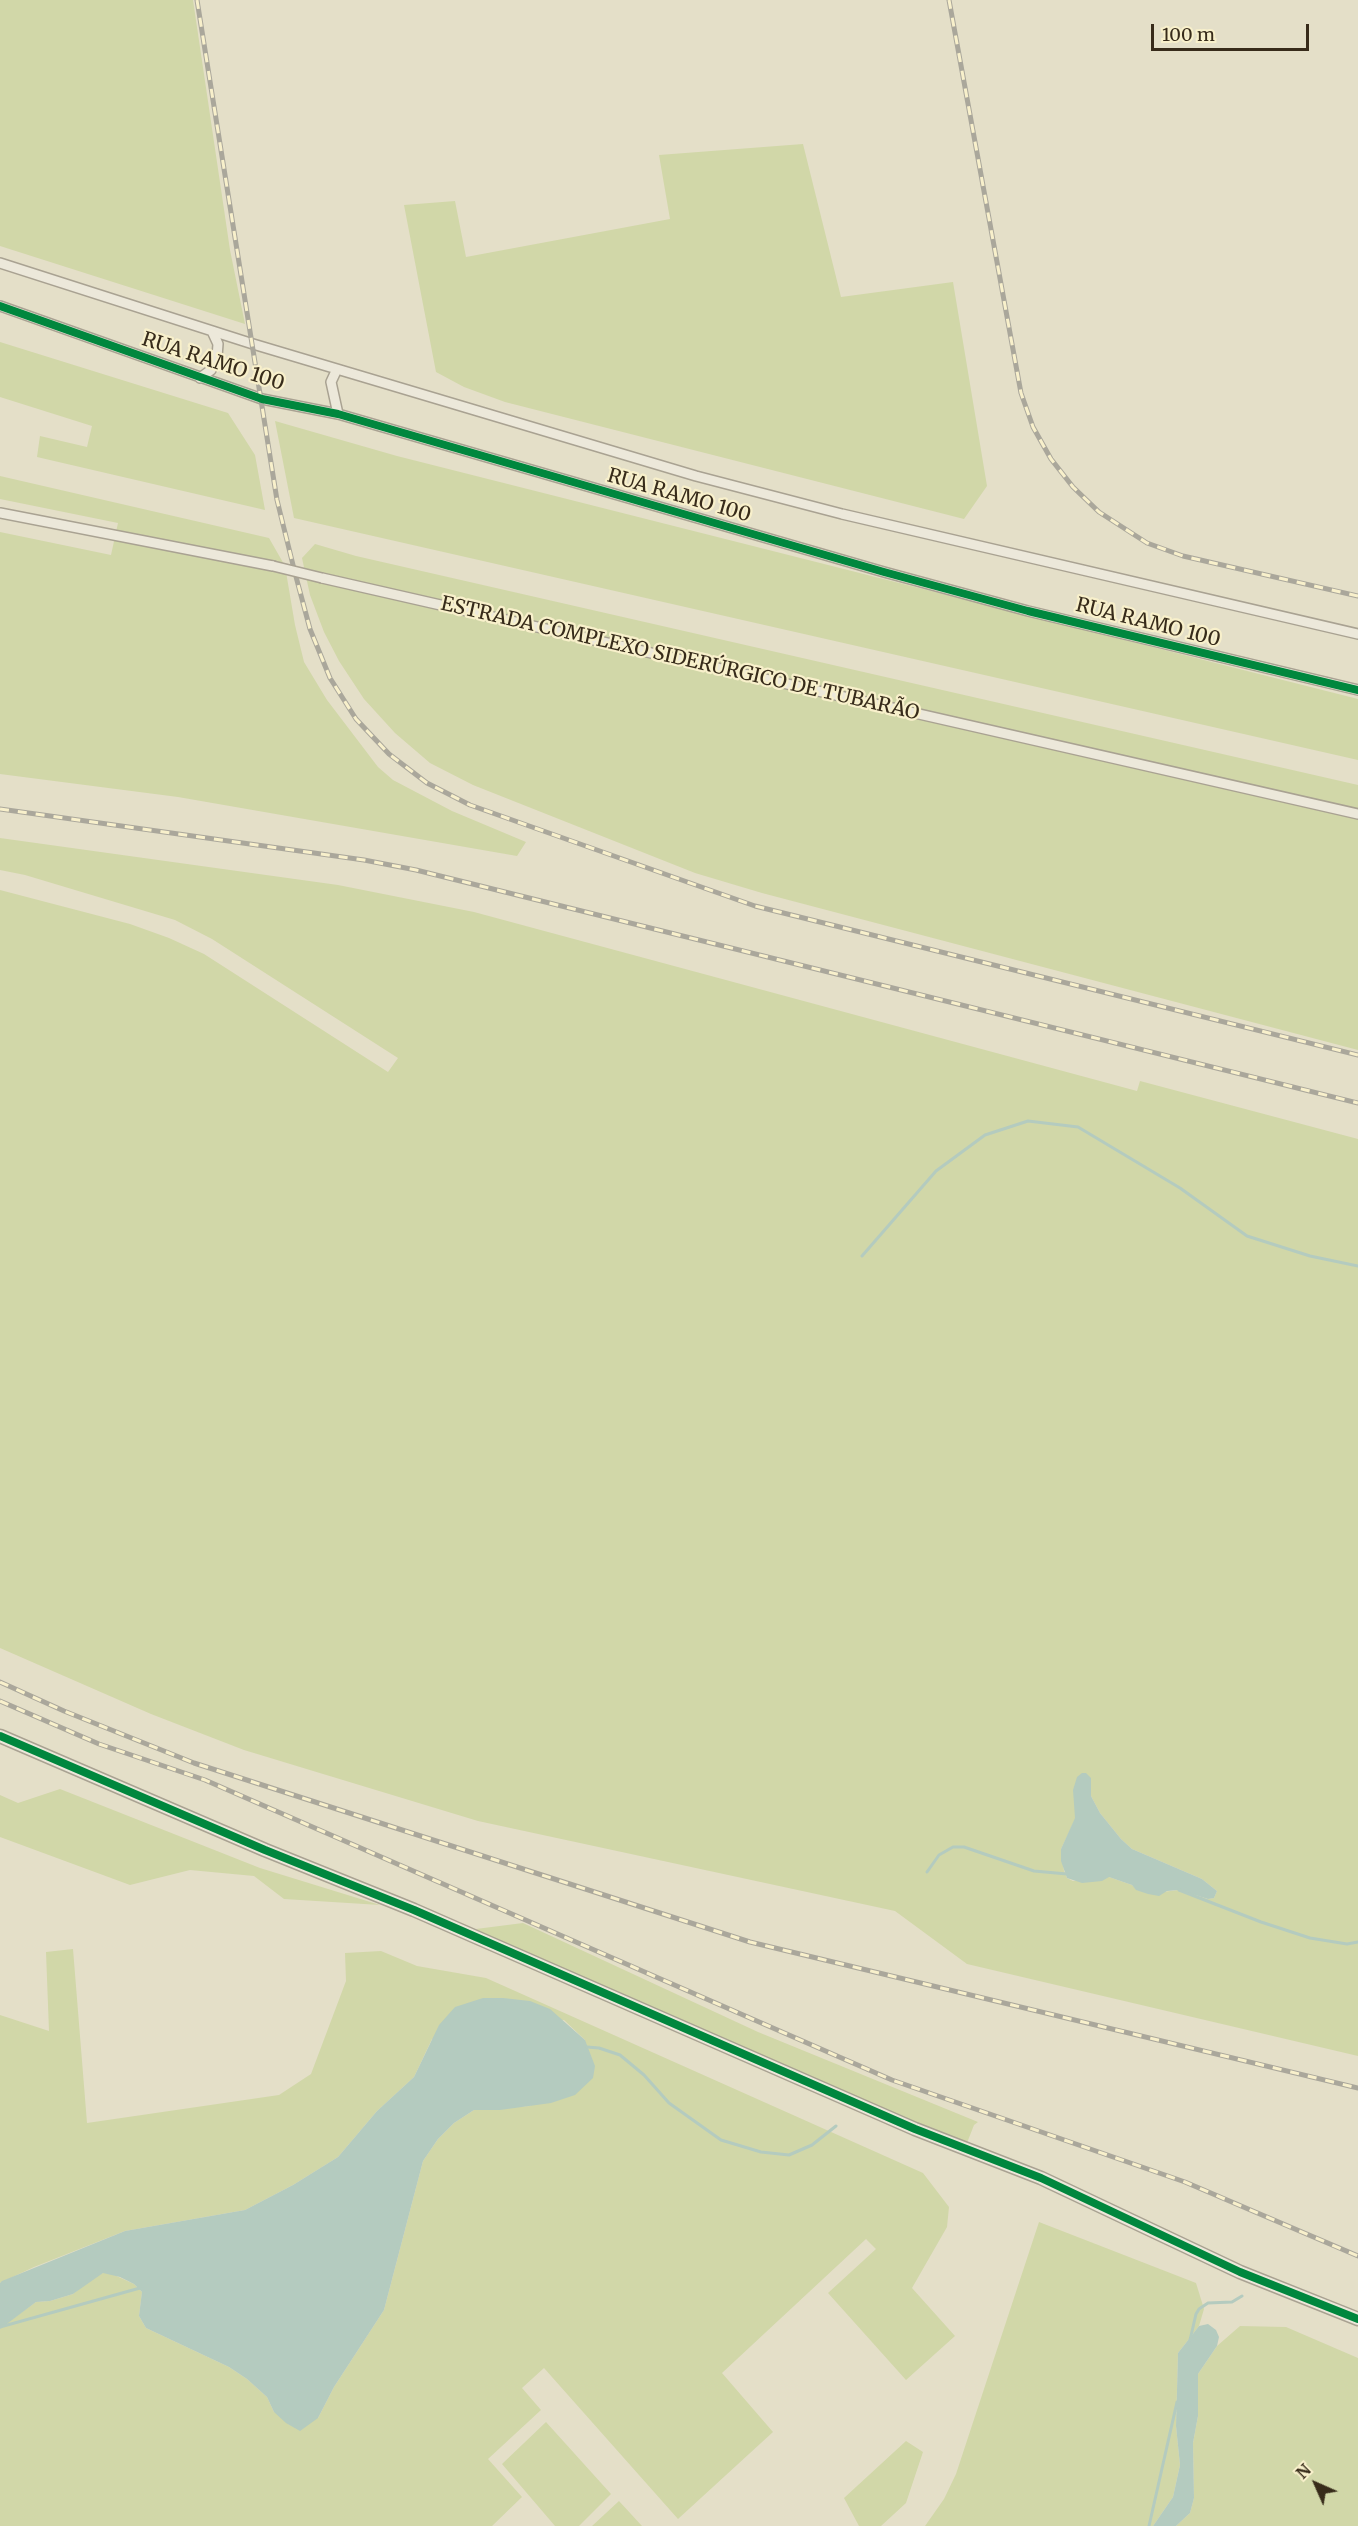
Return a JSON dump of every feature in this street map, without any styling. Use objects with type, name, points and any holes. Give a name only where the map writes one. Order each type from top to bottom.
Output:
[{"type":"street","name":"RUA RAMO 100","points":[[0,263],[212,331],[549,434],[696,476],[842,514],[1358,634]]},
{"type":"street","name":"RUA RAMO 100","points":[[0,306],[262,399],[338,414],[1028,611],[1358,690]]},
{"type":"street","points":[[200,378],[211,370],[217,357],[218,344],[212,331]]},
{"type":"street","points":[[337,369],[330,382],[338,414]]},
{"type":"street","name":"ESTRADA COMPLEXO SIDERÚRGICO DE TUBARÃO","points":[[0,513],[273,566],[1358,814]]},
{"type":"street","points":[[0,1736],[265,1851],[414,1910],[904,2124],[1041,2178],[1240,2272],[1358,2319]]},
{"type":"green space","points":[[0,0],[193,0],[230,250],[245,324],[0,246]]},
{"type":"green space","points":[[803,144],[841,297],[953,282],[987,486],[964,519],[505,402],[464,387],[436,372],[404,205],[455,201],[466,257],[670,219],[659,155]]},
{"type":"green space","points":[[0,342],[228,413],[255,455],[265,510],[37,457],[40,436],[87,447],[92,426],[0,397]]},
{"type":"green space","points":[[275,421],[397,456],[1358,699],[1358,760],[294,518]]},
{"type":"green space","points":[[0,476],[269,538],[285,566],[304,662],[327,700],[378,767],[393,780],[452,811],[526,842],[517,856],[178,797],[0,774],[0,532],[111,555],[118,523],[0,499]]},
{"type":"green space","points":[[315,544],[356,556],[1358,785],[1358,1050],[762,893],[695,873],[473,785],[430,763],[395,733],[364,699],[339,661],[324,632],[310,595],[302,558]]},
{"type":"green space","points":[[0,838],[338,885],[474,912],[1137,1091],[1140,1081],[1358,1139],[1358,2056],[967,1964],[895,1911],[478,1821],[244,1750],[151,1714],[0,1648],[0,890],[130,924],[169,938],[204,954],[388,1072],[398,1058],[212,939],[175,920],[25,875],[0,870]],"holes":[[[1091,1786],[1091,1796],[1100,1813],[1132,1849],[1202,1879],[1217,1891],[1214,1898],[1208,1899],[1179,1890],[1162,1892],[1137,1890],[1132,1885],[1109,1877],[1073,1881],[1067,1878],[1061,1849]]]},
{"type":"green space","points":[[60,1789],[260,1868],[380,1905],[284,1899],[254,1876],[190,1870],[130,1885],[0,1837],[0,1795],[18,1803]]},
{"type":"green space","points":[[523,1923],[758,2032],[978,2122],[974,2125],[965,2148],[476,1929]]},
{"type":"green space","points":[[73,1949],[87,2123],[279,2095],[311,2074],[346,1981],[345,1953],[381,1951],[417,1966],[486,1978],[923,2173],[949,2207],[947,2227],[912,2288],[955,2336],[906,2380],[828,2293],[876,2249],[866,2239],[722,2373],[773,2432],[678,2519],[544,2368],[522,2388],[541,2410],[488,2459],[522,2497],[492,2526],[0,2526],[0,2329],[5,2324],[36,2302],[50,2301],[73,2294],[92,2278],[103,2273],[110,2273],[134,2284],[142,2292],[139,2316],[146,2328],[229,2367],[267,2397],[274,2412],[318,2418],[334,2387],[384,2310],[423,2161],[438,2139],[454,2123],[474,2110],[530,2106],[585,2040],[564,2020],[432,2039],[414,2077],[377,2111],[338,2157],[293,2185],[245,2210],[125,2231],[0,2283],[0,2015],[49,2031],[46,1952]]},
{"type":"green space","points":[[1039,2222],[1196,2283],[1204,2309],[1199,2326],[1178,2353],[1176,2426],[1180,2465],[1173,2497],[1153,2526],[925,2526],[944,2499],[956,2474]]},
{"type":"green space","points":[[1240,2326],[1286,2327],[1358,2358],[1358,2526],[1176,2526],[1190,2513],[1194,2498],[1193,2443],[1198,2416],[1198,2374],[1217,2346]]},
{"type":"green space","points":[[546,2422],[611,2494],[579,2526],[555,2526],[502,2464]]},
{"type":"green space","points":[[906,2441],[923,2452],[906,2503],[881,2526],[859,2526],[844,2498]]},
{"type":"green space","points":[[619,2501],[642,2526],[592,2526]]},
{"type":"shaded area","points":[[1086,1773],[1091,1778],[1091,1796],[1100,1813],[1121,1839],[1132,1849],[1202,1879],[1217,1891],[1214,1898],[1208,1899],[1179,1890],[1167,1891],[1159,1896],[1148,1894],[1136,1890],[1132,1885],[1109,1877],[1102,1881],[1082,1883],[1067,1878],[1061,1861],[1061,1849],[1075,1818],[1073,1790],[1077,1777]]},
{"type":"shaded area","points":[[483,1998],[530,2001],[550,2009],[585,2040],[595,2066],[593,2078],[575,2095],[551,2103],[500,2110],[474,2110],[454,2123],[438,2139],[423,2161],[384,2310],[334,2387],[318,2418],[300,2431],[286,2423],[274,2412],[267,2397],[247,2379],[229,2367],[146,2328],[139,2316],[142,2292],[134,2284],[120,2277],[103,2273],[73,2294],[50,2301],[36,2302],[0,2329],[0,2283],[2,2281],[125,2231],[245,2210],[293,2185],[338,2157],[377,2111],[414,2077],[439,2025],[455,2007]]},
{"type":"shaded area","points":[[1208,2324],[1216,2330],[1219,2337],[1217,2346],[1198,2374],[1198,2416],[1193,2443],[1194,2498],[1190,2513],[1176,2526],[1153,2526],[1173,2497],[1180,2465],[1176,2426],[1178,2353],[1199,2326]]},
{"type":"waterway","points":[[862,1256],[936,1171],[985,1135],[1028,1121],[1078,1127],[1180,1188],[1247,1236],[1310,1256],[1358,1266]]},
{"type":"waterway","points":[[927,1872],[939,1855],[953,1847],[964,1847],[1034,1871],[1067,1874]]},
{"type":"waterway","points":[[1179,1890],[1261,1922],[1310,1938],[1347,1944],[1358,1942]]},
{"type":"waterway","points":[[587,2047],[599,2048],[620,2055],[644,2075],[669,2103],[721,2140],[761,2152],[789,2155],[812,2145],[836,2126]]},
{"type":"waterway","points":[[0,2327],[140,2288]]},
{"type":"waterway","points":[[1190,2340],[1199,2309],[1208,2303],[1232,2302],[1242,2296]]},
{"type":"waterway","points":[[1149,2526],[1177,2402]]},
{"type":"railway","points":[[197,0],[277,500],[295,573],[310,629],[330,678],[356,719],[389,754],[427,783],[470,805],[755,906],[1358,1055]]},
{"type":"railway","points":[[949,0],[1021,393],[1033,427],[1051,459],[1073,487],[1099,512],[1147,543],[1183,556],[1358,596]]},
{"type":"railway","points":[[0,809],[364,860],[416,870],[1358,1103]]},
{"type":"railway","points":[[0,1682],[64,1711],[194,1763],[750,1942],[1358,2088]]},
{"type":"railway","points":[[0,1701],[99,1744],[205,1780],[892,2080],[1185,2182],[1358,2256]]},
{"type":"cycle path","points":[[0,306],[262,399],[338,414],[884,572],[1028,611],[1358,690]]},
{"type":"cycle path","points":[[0,1736],[265,1850],[414,1910],[915,2129],[1041,2178],[1240,2272],[1358,2319]]}]
